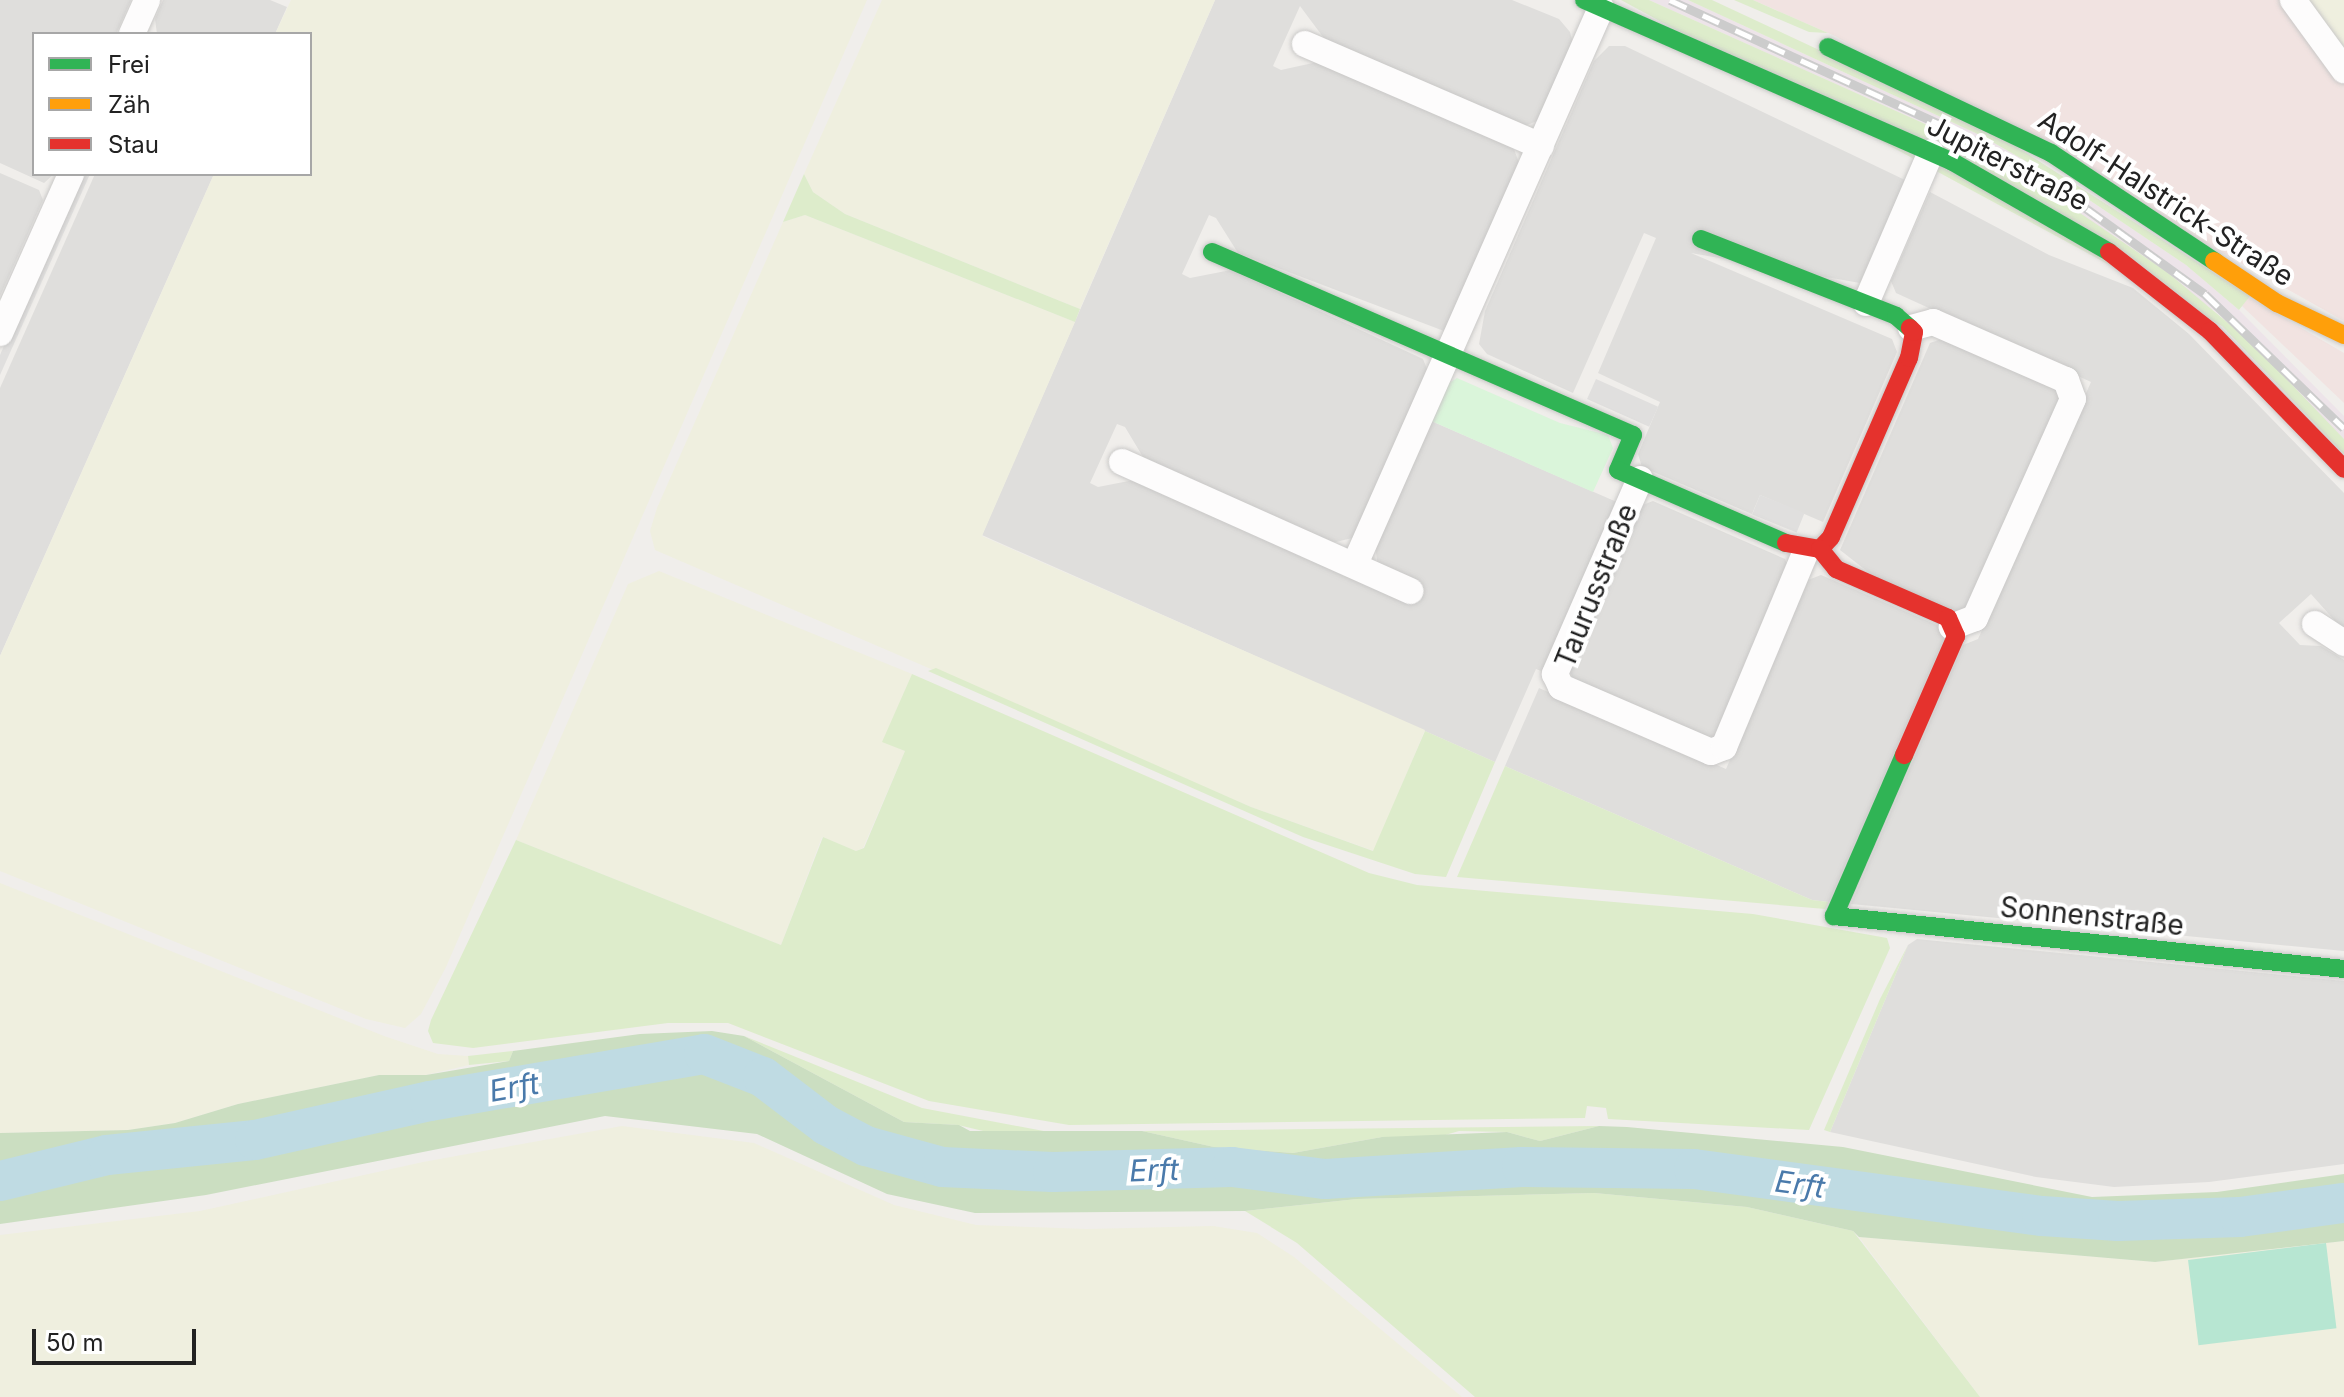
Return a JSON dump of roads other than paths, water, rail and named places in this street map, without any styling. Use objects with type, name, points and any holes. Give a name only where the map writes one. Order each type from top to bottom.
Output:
[{"type":"street","points":[[133,32],[147,0]]},
{"type":"street","points":[[2293,0],[2344,70]]},
{"type":"street","points":[[1355,564],[1541,146],[1593,4]]},
{"type":"street","name":"Jupiterstraße","points":[[1593,4],[1931,152],[2030,201],[2142,275],[2231,349],[2344,469]]},
{"type":"street","points":[[1305,44],[1541,146]]},
{"type":"street","name":"Adolf-Halstrick-Straße","points":[[1828,47],[2037,145],[2277,303],[2344,335]]},
{"type":"street","points":[[1866,303],[1931,152]]},
{"type":"street","points":[[0,333],[70,176]]},
{"type":"street","points":[[1701,239],[1842,299],[1866,303],[1911,328],[1933,322],[2066,380],[2073,399],[1975,618],[1952,627]]},
{"type":"street","points":[[1212,252],[1449,355]]},
{"type":"street","name":"Taurusstraße","points":[[1640,479],[1555,674],[1561,687],[1711,752],[1724,747],[1813,550],[1831,537],[1909,358],[1911,328]]},
{"type":"street","name":"Taurusstraße","points":[[1449,355],[1633,435],[1618,470],[1813,550],[1836,569],[1948,618],[1952,627]]},
{"type":"street","points":[[1122,462],[1410,591]]},
{"type":"street","points":[[2315,624],[2344,643]]},
{"type":"street","name":"Sonnenstraße","points":[[1952,627],[1956,636],[1834,916],[2344,969]]},
{"type":"waterway","name":"Erft","points":[[0,1181],[107,1155],[255,1140],[430,1101],[704,1054],[763,1077],[826,1125],[866,1146],[942,1167],[1053,1172],[1232,1167],[1325,1179],[1522,1167],[1694,1169],[2042,1216],[2118,1221],[2240,1217],[2344,1203]]},
{"type":"railway","points":[[1670,0],[1964,135],[2058,188],[2205,294],[2344,428]]}]
